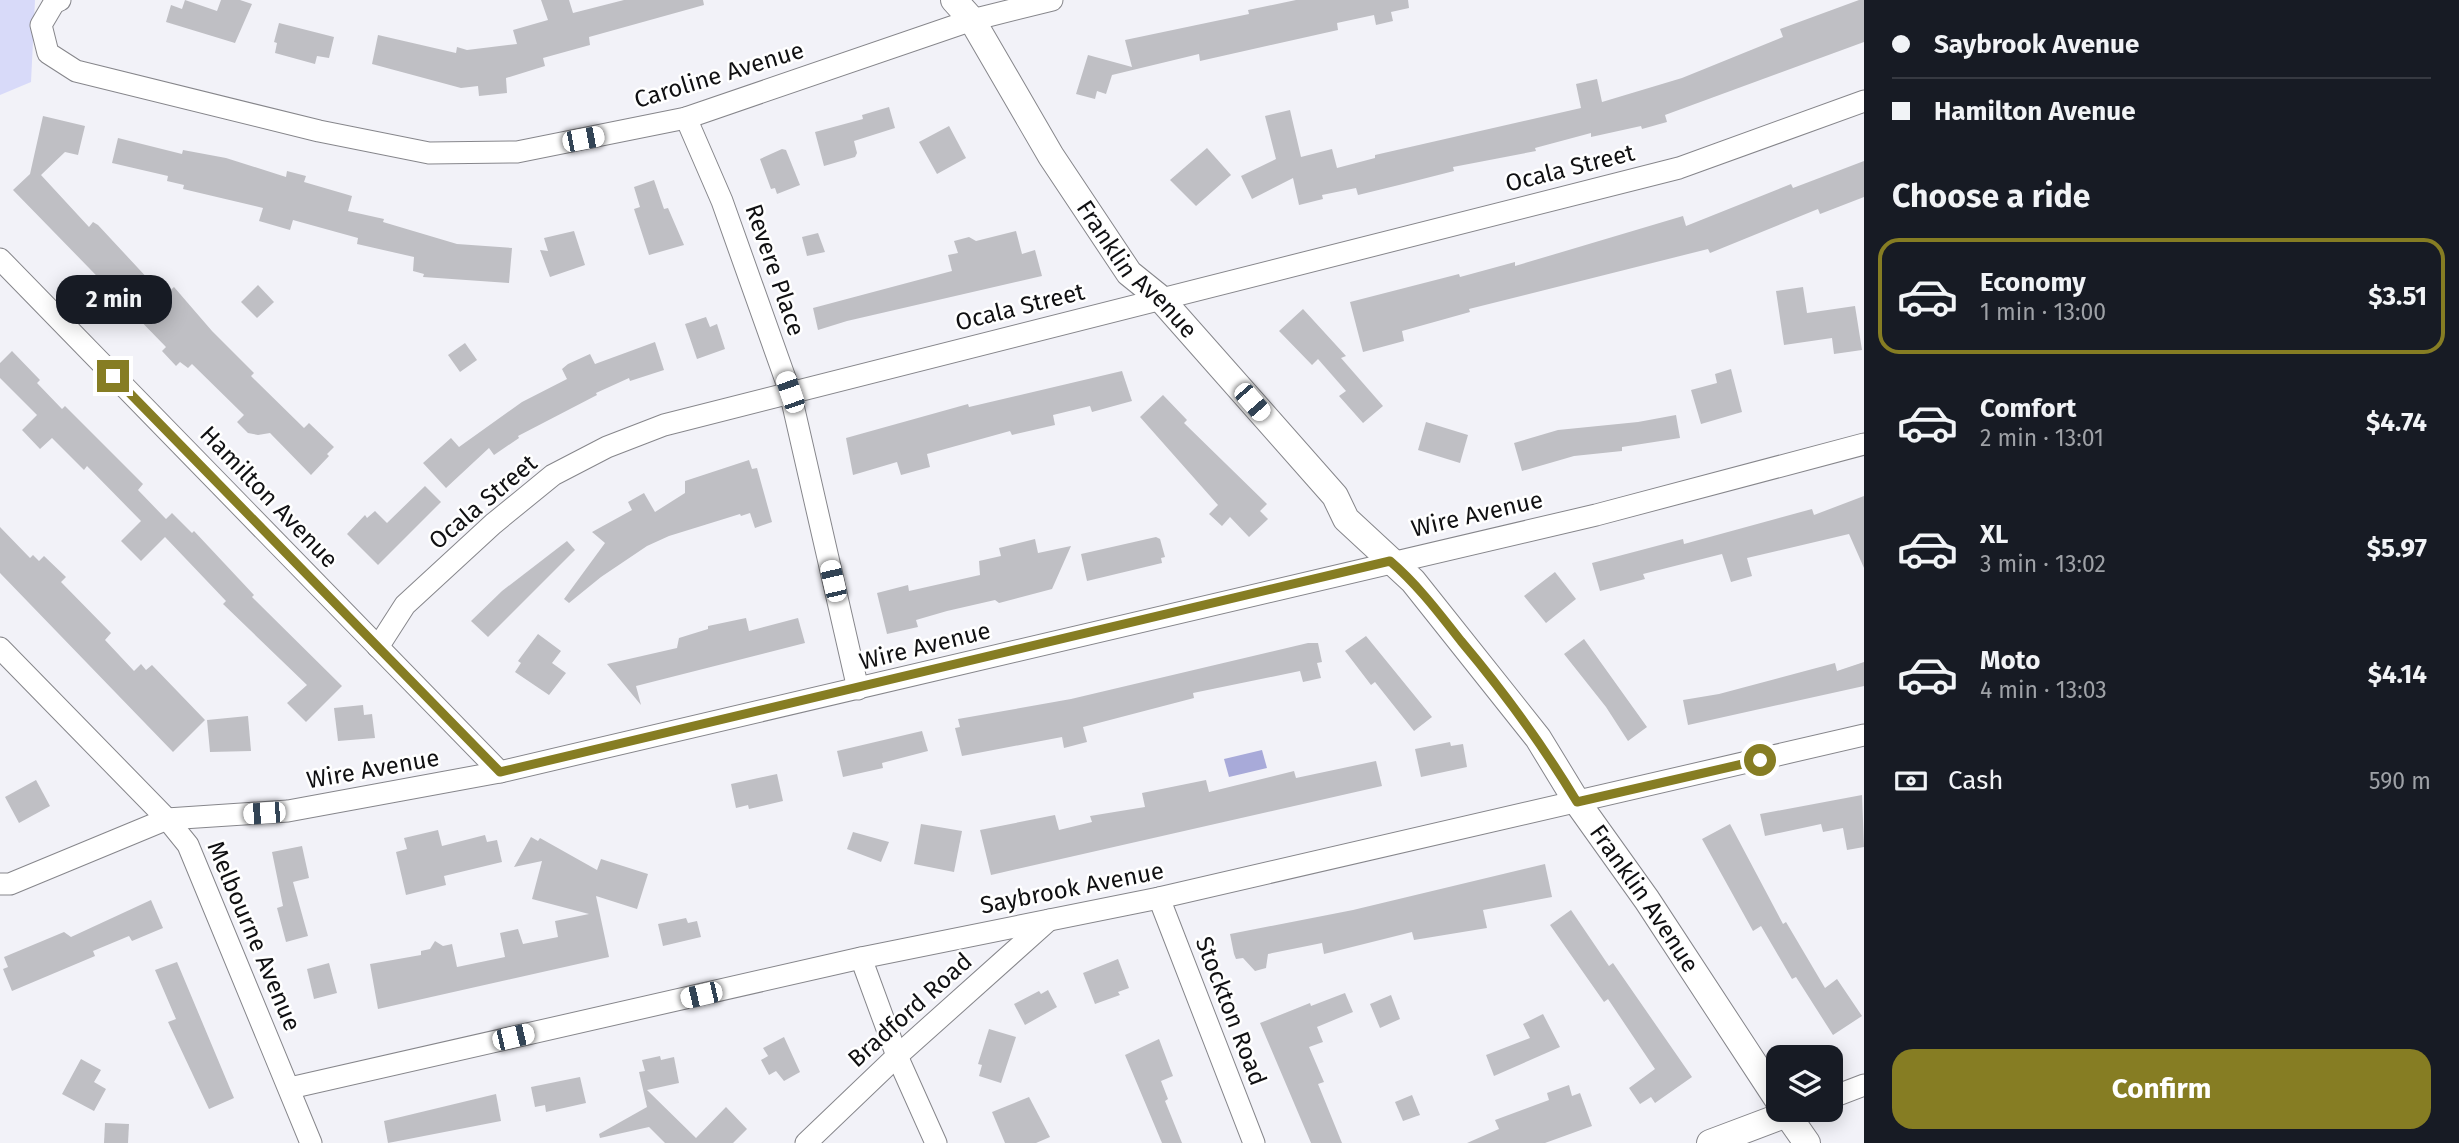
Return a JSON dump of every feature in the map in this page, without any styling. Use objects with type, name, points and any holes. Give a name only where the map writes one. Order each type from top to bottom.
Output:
[{"type":"street","name":"Caroline Avenue","points":[[60,0],[54,3],[41,25],[48,53],[76,71],[319,131],[429,153],[517,152],[686,118],[969,10],[1052,0]]},
{"type":"street","name":"Franklin Avenue","points":[[954,0],[969,10],[1051,156],[1129,273],[1160,299],[1335,496],[1361,510],[1370,542],[1413,581],[1538,738],[1577,802],[1647,900],[1766,1077]]},
{"type":"street","name":"Ocala Street","points":[[378,647],[405,605],[493,524],[553,475],[607,447],[664,425],[1679,168],[1864,101]]},
{"type":"street","name":"Revere Place","points":[[686,118],[722,201],[790,392],[858,689]]},
{"type":"street","name":"Hamilton Avenue","points":[[0,259],[500,772]]},
{"type":"street","name":"Wire Avenue","points":[[3,887],[167,820],[288,811],[500,772],[1390,561],[1596,515],[1864,444]]},
{"type":"street","name":"Melbourne Avenue","points":[[0,648],[188,845],[311,1143]]},
{"type":"street","name":"Saybrook Avenue","points":[[290,1088],[861,958],[1159,898],[1864,735]]},
{"type":"street","name":"Stockton Road","points":[[1159,898],[1254,1143]]},
{"type":"street","name":"Bradford Road","points":[[806,1143],[897,1056],[1051,918]]},
{"type":"street","points":[[861,958],[897,1056],[936,1143]]},
{"type":"street","points":[[1843,1093],[1864,1085]]},
{"type":"street","points":[[1710,1143],[1766,1118]]},
{"type":"street","name":"Franklin Avenue","points":[[1795,1122],[1807,1143]]},
{"type":"shaded area","points":[[0,0],[35,0],[31,82],[0,95]]},
{"type":"shaded area","points":[[1262,750],[1267,768],[1229,777],[1224,759]]},
{"type":"building","points":[[185,0],[217,11],[221,0],[240,0],[252,4],[235,43],[166,22],[171,5],[182,9]]},
{"type":"building","points":[[541,0],[569,0],[573,13],[624,0],[703,0],[704,5],[589,37],[590,45],[543,58],[545,66],[506,78],[507,93],[479,96],[478,86],[461,88],[372,64],[378,35],[456,53],[457,47],[467,50],[517,44],[513,30],[548,20]]},
{"type":"building","points":[[1296,0],[1408,0],[1409,8],[1391,12],[1393,21],[1376,25],[1374,15],[1337,23],[1338,30],[1200,61],[1199,54],[1112,75],[1106,94],[1097,91],[1095,99],[1076,94],[1088,55],[1132,67],[1125,40],[1249,14],[1248,10]]},
{"type":"building","points":[[1864,0],[1864,42],[1665,115],[1667,122],[1591,137],[1591,133],[1535,148],[1536,151],[1453,167],[1454,171],[1399,185],[1358,195],[1356,188],[1322,195],[1323,199],[1299,205],[1293,178],[1252,199],[1241,176],[1276,159],[1265,116],[1290,110],[1301,157],[1332,149],[1337,168],[1375,158],[1375,155],[1581,108],[1576,84],[1597,79],[1602,102],[1682,78],[1783,37],[1780,29]]},
{"type":"building","points":[[279,23],[334,37],[329,58],[317,56],[315,64],[275,53],[277,43],[274,42]]},
{"type":"building","points":[[889,107],[895,128],[854,141],[857,153],[855,157],[824,166],[815,132],[863,119],[862,115]]},
{"type":"building","points":[[43,116],[85,126],[78,155],[65,152],[41,175],[89,227],[93,222],[98,225],[164,296],[174,287],[212,331],[254,373],[251,376],[304,428],[309,423],[334,447],[311,475],[270,433],[248,433],[237,422],[244,415],[192,364],[188,368],[180,362],[176,366],[162,351],[166,347],[13,190],[30,174]]},
{"type":"building","points":[[949,126],[966,158],[937,174],[919,142]]},
{"type":"building","points":[[118,138],[182,154],[183,150],[226,158],[286,177],[287,171],[306,176],[304,182],[352,196],[348,211],[384,219],[383,222],[457,244],[512,248],[509,283],[423,277],[424,274],[413,271],[414,257],[357,244],[358,238],[293,220],[290,230],[259,221],[263,208],[183,189],[184,185],[167,181],[168,176],[112,163]]},
{"type":"building","points":[[1207,148],[1231,175],[1196,206],[1170,180]]},
{"type":"building","points":[[782,149],[786,150],[800,185],[777,194],[775,188],[771,189],[760,159]]},
{"type":"building","points":[[1864,161],[1864,197],[1820,214],[1818,209],[1710,253],[1708,249],[1469,309],[1470,312],[1402,331],[1404,341],[1363,352],[1350,302],[1459,274],[1460,277],[1515,262],[1515,266],[1683,216],[1686,226],[1791,184],[1793,188]]},
{"type":"building","points":[[654,180],[664,209],[668,208],[684,245],[649,255],[634,209],[640,207],[634,187]]},
{"type":"building","points":[[574,231],[585,265],[550,277],[540,250],[548,251],[544,238]]},
{"type":"building","points":[[1016,231],[1022,254],[1035,250],[1042,276],[818,330],[813,308],[952,271],[948,255],[958,253],[954,241],[969,237],[976,241]]},
{"type":"building","points":[[818,233],[825,252],[807,256],[802,237]]},
{"type":"building","points":[[258,285],[274,302],[257,318],[241,302]]},
{"type":"building","points":[[1803,287],[1807,313],[1855,306],[1862,350],[1834,354],[1832,338],[1784,345],[1776,291]]},
{"type":"building","points":[[1303,309],[1346,356],[1341,358],[1383,406],[1363,423],[1339,396],[1346,391],[1318,359],[1312,365],[1279,331]]},
{"type":"building","points":[[706,317],[710,327],[717,324],[725,349],[697,359],[685,324]]},
{"type":"building","points":[[655,342],[664,370],[630,381],[629,378],[596,393],[597,395],[518,436],[519,438],[494,455],[489,448],[446,488],[423,463],[451,438],[459,447],[522,402],[567,379],[562,369],[568,364],[590,354],[595,364]]},
{"type":"building","points":[[465,343],[477,360],[460,372],[448,355]]},
{"type":"building","points":[[12,351],[40,380],[37,383],[62,409],[65,406],[143,484],[138,490],[166,519],[172,513],[192,533],[194,531],[254,595],[252,597],[342,686],[306,722],[287,703],[307,685],[223,604],[226,601],[165,537],[141,561],[121,541],[141,521],[87,466],[84,470],[52,438],[40,449],[22,430],[37,415],[0,378],[0,363]]},
{"type":"building","points":[[1731,369],[1742,412],[1701,424],[1691,390],[1717,383],[1715,374]]},
{"type":"building","points":[[1122,371],[1132,401],[1092,412],[1090,406],[1053,415],[1055,425],[1012,435],[1010,431],[927,454],[930,467],[901,475],[897,462],[853,475],[846,438],[968,404],[969,407]]},
{"type":"building","points":[[1163,395],[1187,420],[1184,423],[1267,504],[1260,511],[1268,519],[1249,537],[1230,517],[1222,526],[1209,514],[1218,505],[1140,417]]},
{"type":"building","points":[[1676,415],[1680,438],[1622,447],[1622,451],[1574,456],[1522,471],[1514,443],[1558,430],[1638,422]]},
{"type":"building","points":[[1426,422],[1468,435],[1460,463],[1418,450]]},
{"type":"building","points":[[749,460],[752,469],[757,468],[772,522],[755,528],[750,513],[740,514],[669,536],[647,546],[601,577],[569,603],[564,599],[605,543],[592,532],[632,510],[628,502],[644,493],[655,512],[685,493],[685,481]]},
{"type":"building","points":[[425,486],[441,502],[378,565],[347,534],[365,515],[367,518],[375,511],[387,523]]},
{"type":"building","points":[[1864,496],[1864,568],[1849,534],[1747,558],[1752,576],[1731,582],[1722,554],[1643,574],[1645,579],[1600,591],[1592,563],[1683,539],[1684,544],[1812,509],[1814,515]]},
{"type":"building","points":[[0,527],[30,558],[33,555],[39,561],[44,556],[66,577],[61,582],[111,633],[105,640],[134,671],[141,664],[146,670],[152,665],[205,720],[173,752],[0,573]]},
{"type":"building","points":[[1156,537],[1160,539],[1165,557],[1161,558],[1162,563],[1087,581],[1081,554]]},
{"type":"building","points":[[1035,539],[1038,553],[1071,546],[1052,589],[999,603],[995,600],[947,611],[916,620],[918,627],[887,634],[877,593],[908,585],[909,591],[980,575],[979,561],[1001,556],[999,548]]},
{"type":"building","points":[[567,541],[575,550],[488,637],[471,621],[502,591]]},
{"type":"building","points":[[1555,572],[1576,599],[1546,623],[1524,596]]},
{"type":"building","points":[[746,618],[749,631],[798,618],[805,643],[636,686],[641,705],[607,664],[677,648],[679,638],[708,629],[708,626]]},
{"type":"building","points":[[538,634],[561,651],[552,663],[566,673],[549,695],[515,672],[521,663],[518,661]]},
{"type":"building","points":[[1366,636],[1432,717],[1414,731],[1375,682],[1371,685],[1345,651]]},
{"type":"building","points":[[1584,639],[1647,727],[1628,741],[1606,707],[1564,654]]},
{"type":"building","points":[[1308,643],[1318,643],[1322,662],[1317,663],[1321,678],[1303,682],[1300,671],[1193,693],[1194,698],[1083,727],[1087,742],[1064,748],[1062,737],[962,756],[955,728],[960,727],[958,719],[1071,699]]},
{"type":"building","points":[[1864,662],[1864,686],[1688,725],[1683,700],[1719,694],[1835,663],[1837,671]]},
{"type":"building","points":[[363,705],[364,715],[372,714],[375,738],[338,741],[334,708]]},
{"type":"building","points":[[248,716],[251,751],[210,752],[207,720]]},
{"type":"building","points":[[922,731],[928,751],[882,763],[883,768],[843,777],[837,751]]},
{"type":"building","points":[[1450,742],[1451,746],[1463,744],[1467,767],[1421,777],[1415,749]]},
{"type":"building","points":[[1376,761],[1382,786],[991,875],[980,830],[1055,815],[1059,830],[1092,822],[1090,816],[1145,807],[1142,793],[1206,780],[1209,792],[1294,771],[1296,778]]},
{"type":"building","points":[[777,774],[783,801],[749,809],[748,805],[736,808],[731,784]]},
{"type":"building","points":[[36,780],[50,806],[19,823],[5,797]]},
{"type":"building","points":[[1862,795],[1864,847],[1847,850],[1843,828],[1823,832],[1821,824],[1765,836],[1760,814]]},
{"type":"building","points":[[921,824],[962,831],[954,872],[914,864]]},
{"type":"building","points":[[1730,824],[1783,924],[1786,922],[1825,988],[1837,979],[1862,1016],[1833,1035],[1796,977],[1792,979],[1761,926],[1753,931],[1702,839]]},
{"type":"building","points":[[438,830],[442,846],[485,835],[487,842],[497,840],[502,862],[444,876],[446,885],[406,895],[396,852],[407,849],[404,838]]},
{"type":"building","points":[[853,832],[889,842],[881,862],[847,849]]},
{"type":"building","points":[[531,837],[538,841],[540,838],[597,870],[601,859],[648,874],[637,909],[596,896],[609,957],[378,1009],[370,964],[421,955],[421,951],[430,949],[435,941],[443,946],[452,944],[457,967],[505,957],[500,933],[518,929],[523,944],[558,937],[555,921],[589,914],[532,899],[542,861],[514,867]]},
{"type":"building","points":[[302,846],[309,878],[293,882],[308,936],[286,942],[277,908],[283,906],[272,852]]},
{"type":"building","points":[[1545,864],[1552,897],[1483,910],[1487,928],[1414,940],[1412,932],[1324,954],[1322,943],[1268,954],[1266,968],[1255,971],[1243,958],[1236,959],[1234,954],[1230,934],[1353,910]]},
{"type":"building","points":[[151,900],[163,928],[132,941],[129,936],[93,951],[95,956],[12,991],[3,969],[8,967],[4,957],[64,932],[71,937]]},
{"type":"building","points":[[1571,910],[1609,966],[1613,963],[1692,1077],[1655,1103],[1651,1097],[1640,1104],[1629,1088],[1655,1069],[1608,999],[1604,1002],[1550,925]]},
{"type":"building","points":[[686,918],[688,923],[697,921],[701,937],[663,946],[658,924]]},
{"type":"building","points":[[1118,959],[1129,988],[1118,992],[1120,995],[1095,1004],[1083,973]]},
{"type":"building","points":[[177,962],[234,1098],[209,1109],[168,1022],[176,1019],[155,970]]},
{"type":"building","points":[[329,963],[337,993],[314,999],[307,969]]},
{"type":"building","points":[[1048,990],[1057,1007],[1025,1025],[1014,1004],[1039,991],[1041,994]]},
{"type":"building","points":[[1345,993],[1353,1012],[1317,1027],[1323,1042],[1309,1047],[1324,1082],[1318,1084],[1342,1143],[1311,1143],[1260,1023],[1310,1003],[1311,1006]]},
{"type":"building","points":[[1391,995],[1400,1019],[1380,1028],[1370,1004]]},
{"type":"building","points":[[1543,1014],[1560,1047],[1494,1076],[1486,1055],[1530,1038],[1523,1024]]},
{"type":"building","points":[[989,1029],[1016,1037],[1001,1083],[979,1076],[982,1065],[978,1064]]},
{"type":"building","points":[[784,1037],[800,1072],[784,1081],[776,1071],[769,1075],[761,1060],[768,1056],[763,1048]]},
{"type":"building","points":[[1159,1039],[1173,1076],[1161,1081],[1168,1099],[1165,1101],[1182,1143],[1162,1143],[1125,1055]]},
{"type":"building","points":[[660,1056],[661,1060],[674,1057],[679,1083],[647,1090],[696,1138],[726,1107],[747,1129],[733,1143],[665,1143],[649,1127],[600,1138],[599,1134],[647,1107],[639,1072],[645,1071],[642,1060]]},
{"type":"building","points":[[81,1059],[101,1070],[94,1082],[106,1089],[94,1111],[62,1094]]},
{"type":"building","points":[[580,1077],[586,1103],[546,1112],[545,1105],[535,1107],[531,1087]]},
{"type":"building","points":[[1569,1085],[1572,1096],[1580,1093],[1592,1126],[1545,1143],[1467,1143],[1499,1129],[1495,1120],[1549,1100],[1547,1093]]},
{"type":"building","points":[[496,1094],[501,1121],[388,1143],[384,1121]]},
{"type":"building","points":[[1412,1095],[1420,1115],[1403,1121],[1395,1102]]},
{"type":"building","points":[[1029,1097],[1050,1137],[1036,1143],[1005,1143],[992,1112]]},
{"type":"building","points":[[105,1123],[129,1124],[128,1143],[104,1143]]},
{"type":"route","points":[[113,376],[500,772],[1390,561],[1413,581],[1493,680],[1538,738],[1577,802],[1760,760]]}]
